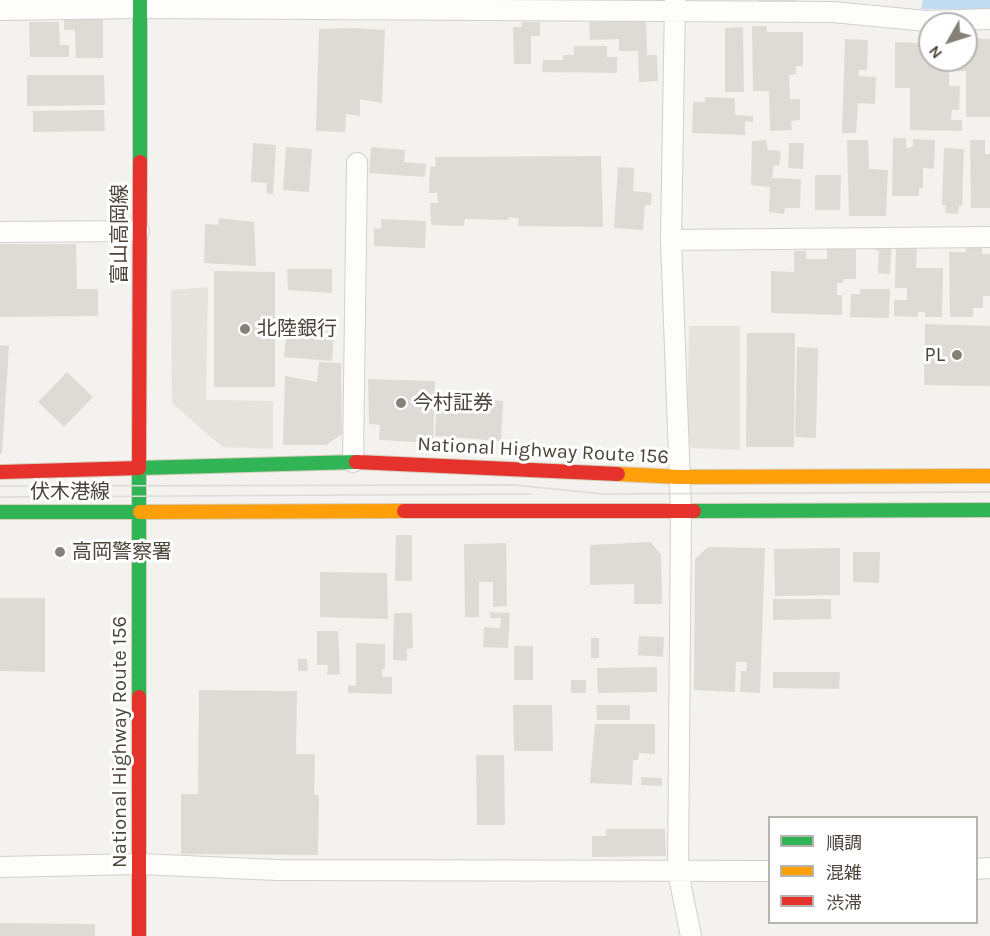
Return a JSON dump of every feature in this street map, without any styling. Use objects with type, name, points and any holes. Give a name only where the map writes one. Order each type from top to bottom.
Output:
[{"type":"main road","name":"富山高岡線","points":[[139,468],[140,4]]},
{"type":"main road","name":"National Highway Route 156","points":[[140,936],[139,468],[353,462],[680,477],[990,476]]},
{"type":"main road","name":"伏木港線","points":[[0,472],[139,468]]},
{"type":"main road","points":[[140,512],[990,510]]},
{"type":"main road","name":"伏木港線","points":[[0,512],[140,512]]},
{"type":"street","points":[[0,10],[140,4],[829,6],[926,21],[990,19]]},
{"type":"street","points":[[675,5],[671,240],[681,511],[678,872],[691,936]]},
{"type":"street","points":[[353,462],[357,163]]},
{"type":"street","points":[[0,232],[139,231]]},
{"type":"street","points":[[671,240],[990,237]]},
{"type":"street","points":[[0,867],[139,864],[278,870],[768,871]]},
{"type":"shaded area","points":[[208,287],[206,400],[273,401],[273,449],[222,447],[172,403],[171,290]]},
{"type":"shaded area","points":[[689,326],[740,326],[740,450],[692,448],[687,441]]},
{"type":"water","points":[[923,0],[990,0],[990,10],[921,9]]},
{"type":"building","points":[[758,0],[797,0],[797,4],[758,2]]},
{"type":"building","points":[[64,19],[103,19],[103,58],[76,58],[75,30],[64,30]]},
{"type":"building","points":[[646,20],[647,55],[657,55],[658,81],[639,82],[638,51],[619,51],[619,39],[590,40],[589,22]]},
{"type":"building","points":[[29,22],[59,22],[60,45],[69,45],[69,57],[30,57]]},
{"type":"building","points":[[522,22],[540,22],[540,36],[531,36],[531,64],[514,64],[513,27],[522,27]]},
{"type":"building","points":[[752,26],[767,26],[767,32],[803,32],[803,66],[796,66],[796,74],[789,75],[790,99],[800,99],[800,120],[791,121],[792,130],[770,131],[769,91],[753,91]]},
{"type":"building","points":[[743,27],[744,92],[725,92],[725,28]]},
{"type":"building","points":[[319,29],[385,30],[382,103],[360,99],[360,116],[346,114],[345,132],[316,131]]},
{"type":"building","points":[[978,38],[990,39],[990,117],[966,117],[966,72],[978,72]]},
{"type":"building","points":[[845,39],[868,40],[867,70],[859,70],[858,76],[876,77],[875,104],[858,103],[856,133],[842,133]]},
{"type":"building","points":[[895,42],[918,43],[918,72],[949,72],[949,86],[960,86],[959,110],[952,110],[951,120],[962,120],[962,131],[910,130],[910,88],[895,88]]},
{"type":"building","points":[[574,46],[607,46],[607,57],[617,57],[617,73],[542,72],[543,60],[563,60],[563,55],[574,55]]},
{"type":"building","points":[[27,75],[104,75],[105,105],[27,106]]},
{"type":"building","points":[[705,97],[735,98],[735,115],[753,116],[753,122],[745,121],[745,135],[692,133],[693,102],[705,102]]},
{"type":"building","points":[[104,110],[105,131],[33,132],[33,111]]},
{"type":"building","points":[[893,138],[906,138],[906,148],[913,147],[913,139],[935,140],[934,169],[923,168],[923,188],[919,188],[919,196],[892,196]]},
{"type":"building","points":[[766,140],[768,150],[781,151],[779,166],[774,165],[772,178],[801,179],[800,208],[785,208],[784,214],[769,212],[770,187],[751,185],[752,141]]},
{"type":"building","points":[[847,140],[868,140],[869,169],[888,170],[886,216],[849,216]]},
{"type":"building","points":[[970,140],[985,140],[985,154],[990,154],[990,208],[971,208]]},
{"type":"building","points":[[253,143],[276,145],[273,194],[266,193],[267,183],[251,182]]},
{"type":"building","points":[[789,143],[804,143],[803,169],[788,168]]},
{"type":"building","points":[[286,147],[312,149],[309,192],[283,190]]},
{"type":"building","points":[[371,147],[405,150],[404,162],[426,164],[425,177],[369,173]]},
{"type":"building","points":[[944,148],[964,149],[962,206],[959,205],[958,214],[945,213],[946,205],[942,205]]},
{"type":"building","points":[[601,156],[603,227],[518,226],[519,218],[509,217],[508,220],[465,219],[464,226],[431,225],[430,203],[438,203],[437,193],[429,193],[430,167],[436,166],[435,157]]},
{"type":"building","points":[[618,167],[634,168],[633,191],[652,193],[651,205],[645,205],[643,230],[614,228]]},
{"type":"building","points":[[815,175],[841,175],[840,210],[815,210]]},
{"type":"building","points":[[219,218],[254,222],[256,266],[204,263],[205,224],[218,225]]},
{"type":"building","points":[[381,219],[426,221],[425,248],[374,246],[374,228],[381,229]]},
{"type":"building","points":[[892,240],[890,274],[878,273],[879,251],[875,250],[874,241]]},
{"type":"building","points":[[896,242],[917,242],[916,268],[943,268],[942,317],[925,317],[925,312],[918,312],[918,317],[894,316],[894,300],[907,300],[907,288],[895,288]]},
{"type":"building","points":[[966,242],[982,242],[982,254],[990,254],[990,296],[983,296],[983,308],[973,308],[973,317],[950,317],[949,252],[966,252]]},
{"type":"building","points":[[856,243],[856,279],[843,279],[843,283],[837,283],[837,295],[842,295],[842,315],[771,313],[771,271],[794,272],[794,251],[806,251],[806,259],[827,259],[827,246]]},
{"type":"building","points":[[0,244],[76,244],[77,289],[98,289],[98,316],[0,317]]},
{"type":"building","points":[[287,269],[332,269],[332,293],[288,290]]},
{"type":"building","name":"北陸銀行","points":[[214,271],[275,272],[275,387],[214,387]]},
{"type":"building","points":[[860,289],[890,289],[889,318],[850,317],[851,294],[860,294]]},
{"type":"building","name":"PL","points":[[925,324],[990,326],[990,386],[924,385]]},
{"type":"building","points":[[287,329],[334,331],[332,361],[284,357]]},
{"type":"building","points":[[747,333],[795,333],[794,447],[746,447]]},
{"type":"building","points":[[0,345],[9,346],[2,454],[0,454]]},
{"type":"building","points":[[797,347],[818,348],[816,438],[795,437]]},
{"type":"building","points":[[319,362],[341,363],[342,434],[326,445],[283,445],[285,376],[317,382]]},
{"type":"building","points":[[67,372],[93,397],[64,427],[38,402]]},
{"type":"building","name":"今村証券","points":[[368,379],[435,381],[433,443],[379,440],[380,425],[369,424]]},
{"type":"building","points":[[437,396],[503,401],[501,441],[435,436]]},
{"type":"building","points":[[396,535],[412,535],[412,581],[395,581]]},
{"type":"building","points":[[651,542],[661,555],[662,604],[634,604],[634,584],[590,585],[590,545]]},
{"type":"building","points":[[506,543],[507,606],[493,607],[493,582],[479,582],[479,617],[465,617],[464,544]]},
{"type":"building","points":[[708,547],[765,548],[760,693],[740,692],[741,671],[746,671],[747,662],[736,662],[735,692],[694,690],[695,559]]},
{"type":"building","points":[[840,548],[840,595],[775,596],[774,549]]},
{"type":"building","points":[[853,552],[880,552],[879,583],[853,582]]},
{"type":"building","points":[[320,572],[387,573],[388,619],[320,617]]},
{"type":"building","points":[[0,598],[45,598],[45,672],[0,671]]},
{"type":"building","points":[[773,599],[831,599],[831,619],[773,620]]},
{"type":"building","points":[[490,612],[510,613],[508,648],[483,647],[484,627],[500,628],[501,618],[490,618]]},
{"type":"building","points":[[394,613],[412,613],[413,648],[407,649],[407,661],[393,660]]},
{"type":"building","points":[[317,631],[338,631],[340,674],[327,675],[328,665],[317,665]]},
{"type":"building","points":[[639,636],[664,637],[663,657],[638,655]]},
{"type":"building","points":[[591,638],[599,638],[599,658],[591,658]]},
{"type":"building","points":[[356,643],[385,644],[385,669],[382,669],[382,677],[392,677],[392,694],[348,693],[348,685],[356,686]]},
{"type":"building","points":[[514,646],[533,646],[533,680],[514,680]]},
{"type":"building","points":[[298,659],[307,659],[308,671],[298,671]]},
{"type":"building","points":[[657,667],[657,692],[598,693],[597,668]]},
{"type":"building","points":[[773,672],[840,672],[839,689],[773,688]]},
{"type":"building","points":[[571,680],[586,680],[586,693],[571,693]]},
{"type":"building","points":[[199,690],[297,691],[296,754],[315,754],[314,795],[319,795],[318,855],[181,854],[181,794],[198,794]]},
{"type":"building","points":[[513,705],[552,705],[553,751],[514,751]]},
{"type":"building","points":[[596,705],[630,705],[630,720],[597,720]]},
{"type":"building","points":[[595,724],[655,724],[655,754],[639,753],[638,760],[633,760],[632,785],[590,783]]},
{"type":"building","points":[[476,755],[504,755],[505,825],[477,825]]},
{"type":"building","points":[[641,777],[662,778],[662,786],[641,785]]},
{"type":"building","points":[[606,829],[665,829],[666,856],[592,857],[592,836],[606,836]]},
{"type":"building","points":[[0,923],[95,924],[95,936],[0,936]]},
{"type":"tram line","points":[[0,486],[515,485],[603,494],[990,492]]},
{"type":"tram line","points":[[0,497],[531,494]]},
{"type":"traffic: fast","points":[[140,0],[140,162]]},
{"type":"traffic: fast","points":[[139,697],[139,468],[356,462]]},
{"type":"traffic: fast","points":[[694,511],[990,510]]},
{"type":"traffic: fast","points":[[0,512],[140,512]]},
{"type":"traffic: slow","points":[[618,474],[680,477],[990,476]]},
{"type":"traffic: slow","points":[[140,512],[404,511]]},
{"type":"traffic: jam","points":[[0,472],[139,468],[140,162]]},
{"type":"traffic: jam","points":[[356,462],[618,474]]},
{"type":"traffic: jam","points":[[404,511],[694,511]]},
{"type":"traffic: jam","points":[[139,697],[139,936]]},
{"type":"place","name":"北陸銀行","points":[[245,329]]},
{"type":"place","name":"PL","points":[[957,355]]},
{"type":"place","name":"今村証券","points":[[401,403]]},
{"type":"place","name":"高岡警察署","points":[[60,552]]}]
